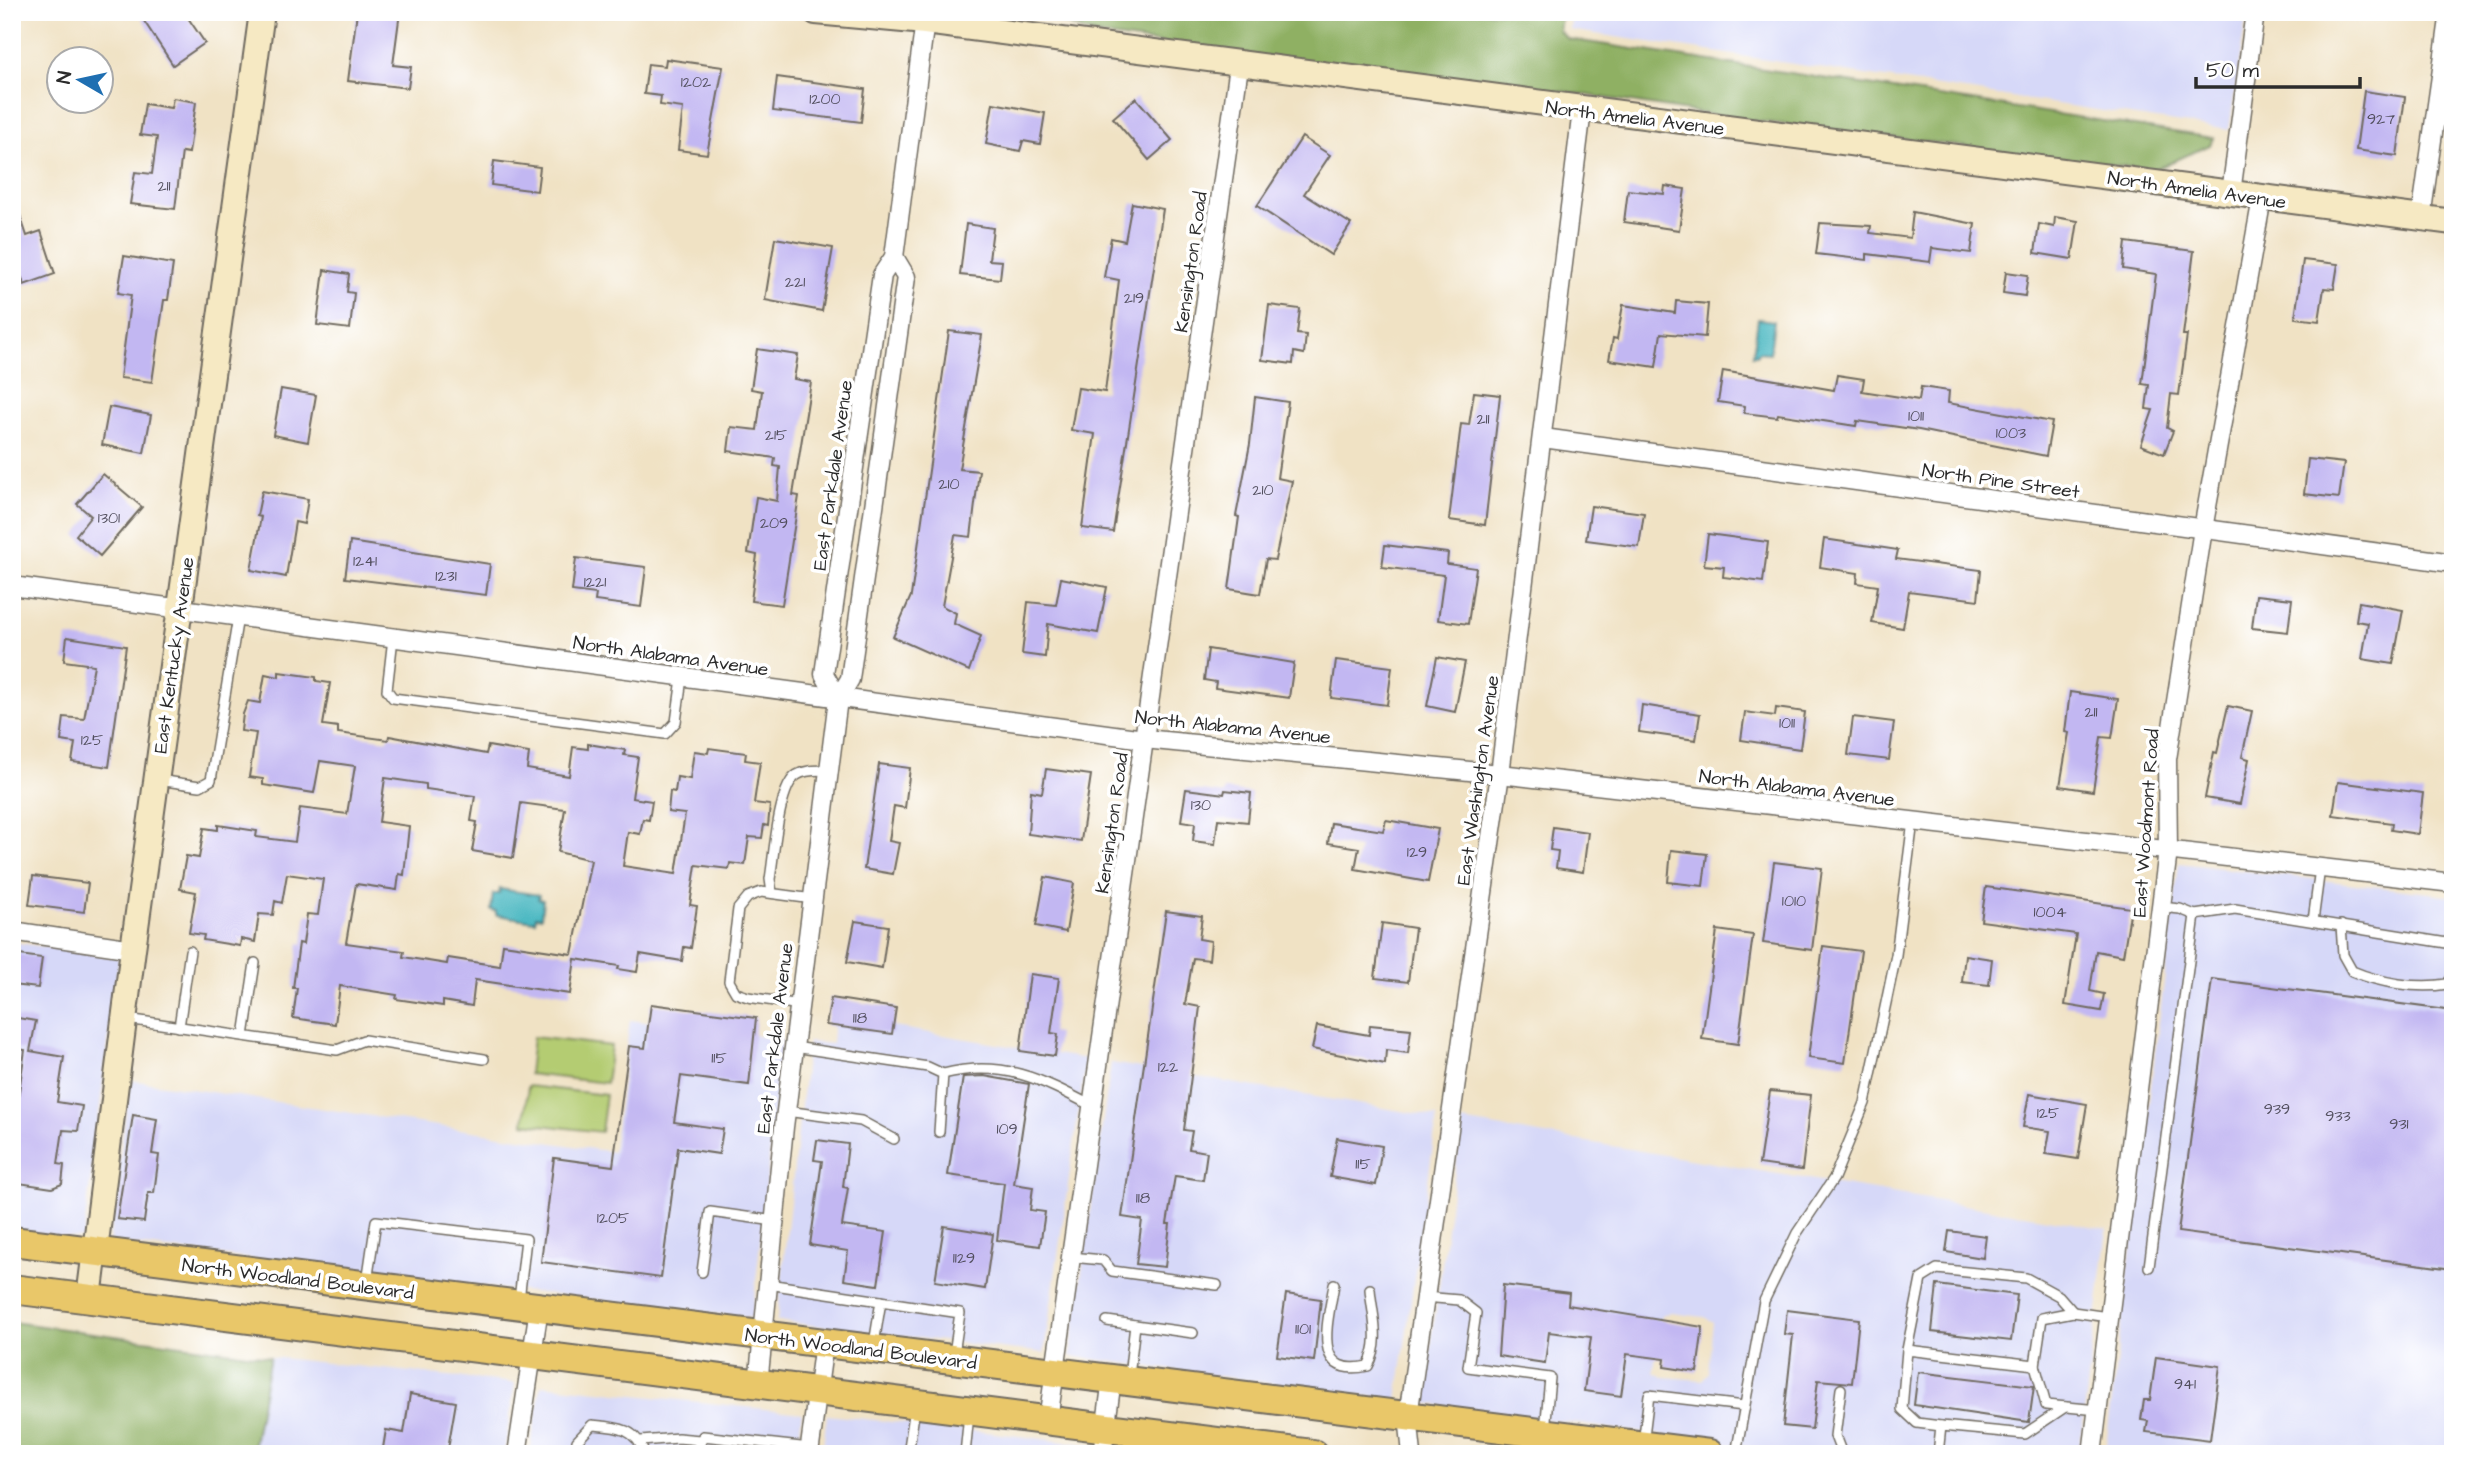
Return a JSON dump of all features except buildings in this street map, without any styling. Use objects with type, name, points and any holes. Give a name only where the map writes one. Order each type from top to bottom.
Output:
[{"type":"main road","name":"East Kentucky Avenue","points":[[89,1298],[133,949],[262,12]]},
{"type":"main road","name":"North Amelia Avenue","points":[[816,12],[926,17],[1239,66],[2453,222]]},
{"type":"main road","name":"North Woodland Boulevard","points":[[12,1241],[1709,1454]]},
{"type":"main road","points":[[12,1289],[1048,1420],[1104,1440],[1168,1440],[1313,1454]]},
{"type":"street","points":[[2231,193],[2255,12]]},
{"type":"street","points":[[2421,218],[2450,12]]},
{"type":"street","name":"East Parkdale Avenue","points":[[838,699],[824,674],[882,275],[894,257],[926,17]]},
{"type":"street","name":"Kensington Road","points":[[1048,1420],[1239,66]]},
{"type":"street","name":"East Washington Avenue","points":[[1412,1454],[1408,1416],[1500,774],[1544,439],[1582,110]]},
{"type":"street","name":"East Woodmont Road","points":[[2092,1454],[2168,850],[2167,759],[2203,529],[2262,198]]},
{"type":"street","name":"East Parkdale Avenue","points":[[758,1384],[786,1111],[838,699],[850,679],[906,277],[894,257]]},
{"type":"street","name":"North Pine Street","points":[[1544,439],[2453,563]]},
{"type":"street","name":"North Alabama Avenue","points":[[12,586],[1144,738],[1500,774],[2453,883]]},
{"type":"street","points":[[12,931],[133,949]]},
{"type":"street","points":[[517,1454],[533,1354],[529,1307]]},
{"type":"street","points":[[809,1451],[824,1343]]},
{"type":"street","points":[[1104,1440],[1120,1380]]},
{"type":"lane","points":[[156,780],[200,786],[211,780],[238,617]]},
{"type":"lane","points":[[393,638],[387,690],[393,698],[665,734],[676,722],[682,678]]},
{"type":"lane","points":[[772,893],[770,879],[785,789],[795,776],[805,772],[829,770]]},
{"type":"lane","points":[[1736,1454],[1756,1335],[1774,1275],[1797,1233],[1834,1178],[1865,1103],[1896,956],[1913,821]]},
{"type":"lane","points":[[2313,921],[2320,868]]},
{"type":"lane","points":[[800,1005],[748,998],[736,993],[729,981],[738,909],[748,897],[761,892],[813,899]]},
{"type":"lane","points":[[2161,907],[2180,909],[2195,915],[2235,909],[2453,944]]},
{"type":"lane","points":[[2149,1267],[2195,915]]},
{"type":"lane","points":[[2341,925],[2343,956],[2353,971],[2396,983],[2434,986],[2447,984],[2453,976]]},
{"type":"lane","points":[[179,1027],[190,951]]},
{"type":"lane","points":[[244,1036],[255,963]]},
{"type":"lane","points":[[125,1019],[337,1050],[364,1040],[484,1059]]},
{"type":"lane","points":[[794,1047],[928,1067],[943,1074],[970,1067],[1000,1069],[1040,1079],[1092,1106]]},
{"type":"lane","points":[[939,1132],[943,1074]]},
{"type":"lane","points":[[786,1111],[861,1121],[894,1139]]},
{"type":"lane","points":[[702,1272],[710,1212],[775,1221]]},
{"type":"lane","points":[[366,1287],[376,1222],[526,1239],[529,1307]]},
{"type":"lane","points":[[1071,1256],[1103,1260],[1112,1271],[1217,1285]]},
{"type":"lane","points":[[2065,1407],[2025,1434],[1917,1423],[1902,1409],[1907,1350],[1921,1279],[1937,1269],[2026,1278],[2059,1296],[2073,1312]]},
{"type":"lane","points":[[1334,1283],[1325,1348],[1331,1359],[1341,1367],[1354,1369],[1368,1366],[1375,1355],[1376,1339],[1370,1289]]},
{"type":"lane","points":[[768,1284],[960,1313],[953,1359]]},
{"type":"lane","points":[[1424,1297],[1459,1300],[1476,1313],[1468,1367],[1550,1378],[1544,1434]]},
{"type":"lane","points":[[873,1349],[881,1301]]},
{"type":"lane","points":[[2098,1410],[2046,1405],[2035,1365],[2042,1318],[2073,1312],[2108,1317]]},
{"type":"lane","points":[[1107,1321],[1193,1333]]},
{"type":"lane","points":[[1120,1380],[1135,1325]]},
{"type":"lane","points":[[1907,1350],[2035,1365]]},
{"type":"lane","points":[[1841,1389],[1835,1436],[1842,1454]]},
{"type":"lane","points":[[1643,1446],[1649,1395],[1744,1406]]},
{"type":"lane","points":[[908,1454],[916,1403]]},
{"type":"lane","points":[[965,1454],[970,1410]]},
{"type":"lane","points":[[575,1454],[577,1441],[592,1425],[624,1428],[641,1441],[644,1454]]},
{"type":"lane","points":[[1938,1454],[1941,1426]]},
{"type":"lane","points":[[695,1454],[703,1436],[809,1451]]},
{"type":"lane","points":[[641,1441],[678,1438],[700,1440]]},
{"type":"shaded area","points":[[1572,12],[2247,12],[2229,130],[1570,30]]},
{"type":"shaded area","points":[[2179,863],[2453,896],[2453,1454],[2105,1454]]},
{"type":"shaded area","points":[[12,942],[119,958],[83,1239],[12,1230]]},
{"type":"shaded area","points":[[834,1017],[1086,1059],[1044,1353],[777,1321],[808,1042],[832,1044]]},
{"type":"shaded area","points":[[630,1020],[782,1039],[752,1318],[109,1242],[130,1080],[613,1152]]},
{"type":"shaded area","points":[[1111,1063],[1437,1117],[1397,1400],[1070,1356]]},
{"type":"shaded area","points":[[1462,1121],[2107,1229],[2079,1454],[1800,1454],[1423,1403]],"holes":[[[1664,1314],[1704,1317],[1713,1322],[1708,1373],[1702,1380],[1663,1377],[1654,1372],[1659,1321]]]},
{"type":"shaded area","points":[[270,1357],[515,1383],[504,1454],[252,1454]]},
{"type":"shaded area","points":[[541,1385],[802,1413],[796,1454],[530,1454]]},
{"type":"shaded area","points":[[827,1415],[1090,1445],[1089,1454],[822,1454]]},
{"type":"green space","points":[[1033,12],[1562,12],[1559,31],[1568,39],[2213,138],[2210,145],[2154,170],[1732,118],[1562,91],[1514,90],[1093,34]]},
{"type":"green space","points":[[533,1037],[611,1046],[606,1083],[529,1074]]},
{"type":"green space","points":[[528,1086],[606,1095],[601,1132],[524,1123]]},
{"type":"green space","points":[[12,1322],[270,1357],[252,1454],[12,1454]]},
{"type":"water","points":[[1758,319],[1774,321],[1770,353],[1758,352],[1753,355]]},
{"type":"water","points":[[500,889],[539,895],[538,899],[543,900],[541,917],[536,916],[535,921],[496,915],[496,911],[491,910],[493,894],[499,894]]}]
